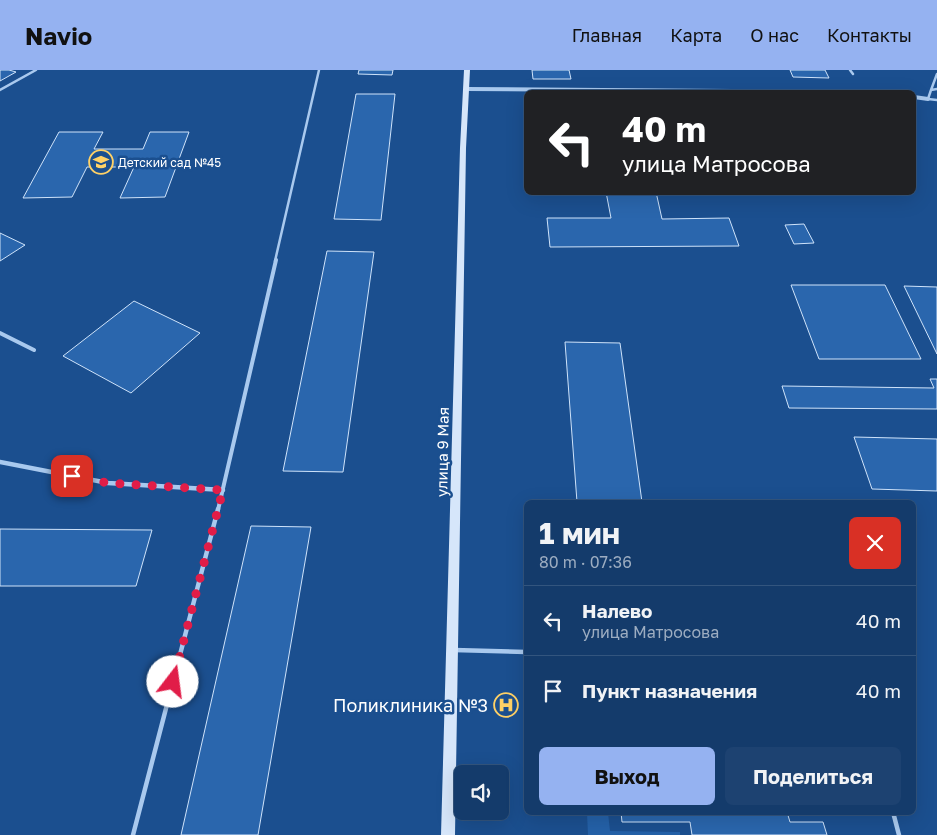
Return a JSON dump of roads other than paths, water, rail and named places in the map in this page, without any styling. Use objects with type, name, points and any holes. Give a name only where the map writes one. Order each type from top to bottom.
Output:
[{"type":"main road","name":"улица 9 Мая","points":[[448,835],[467,70]]},
{"type":"street","points":[[466,89],[597,90]]},
{"type":"street","points":[[916,97],[928,98]]},
{"type":"street","points":[[0,462],[108,483],[223,490]]},
{"type":"lane","points":[[0,90],[36,70]]},
{"type":"lane","points":[[133,835],[223,490],[319,70]]},
{"type":"lane","points":[[850,70],[853,74]]},
{"type":"lane","points":[[937,74],[928,98],[937,100]]},
{"type":"lane","points":[[931,90],[937,89]]},
{"type":"lane","points":[[0,333],[34,350]]},
{"type":"lane","points":[[452,650],[524,652]]},
{"type":"lane","points":[[894,815],[899,835]]},
{"type":"place","name":"Детский сад №45","points":[[101,162]]},
{"type":"place","name":"Поликлиника №3","points":[[506,705]]}]
